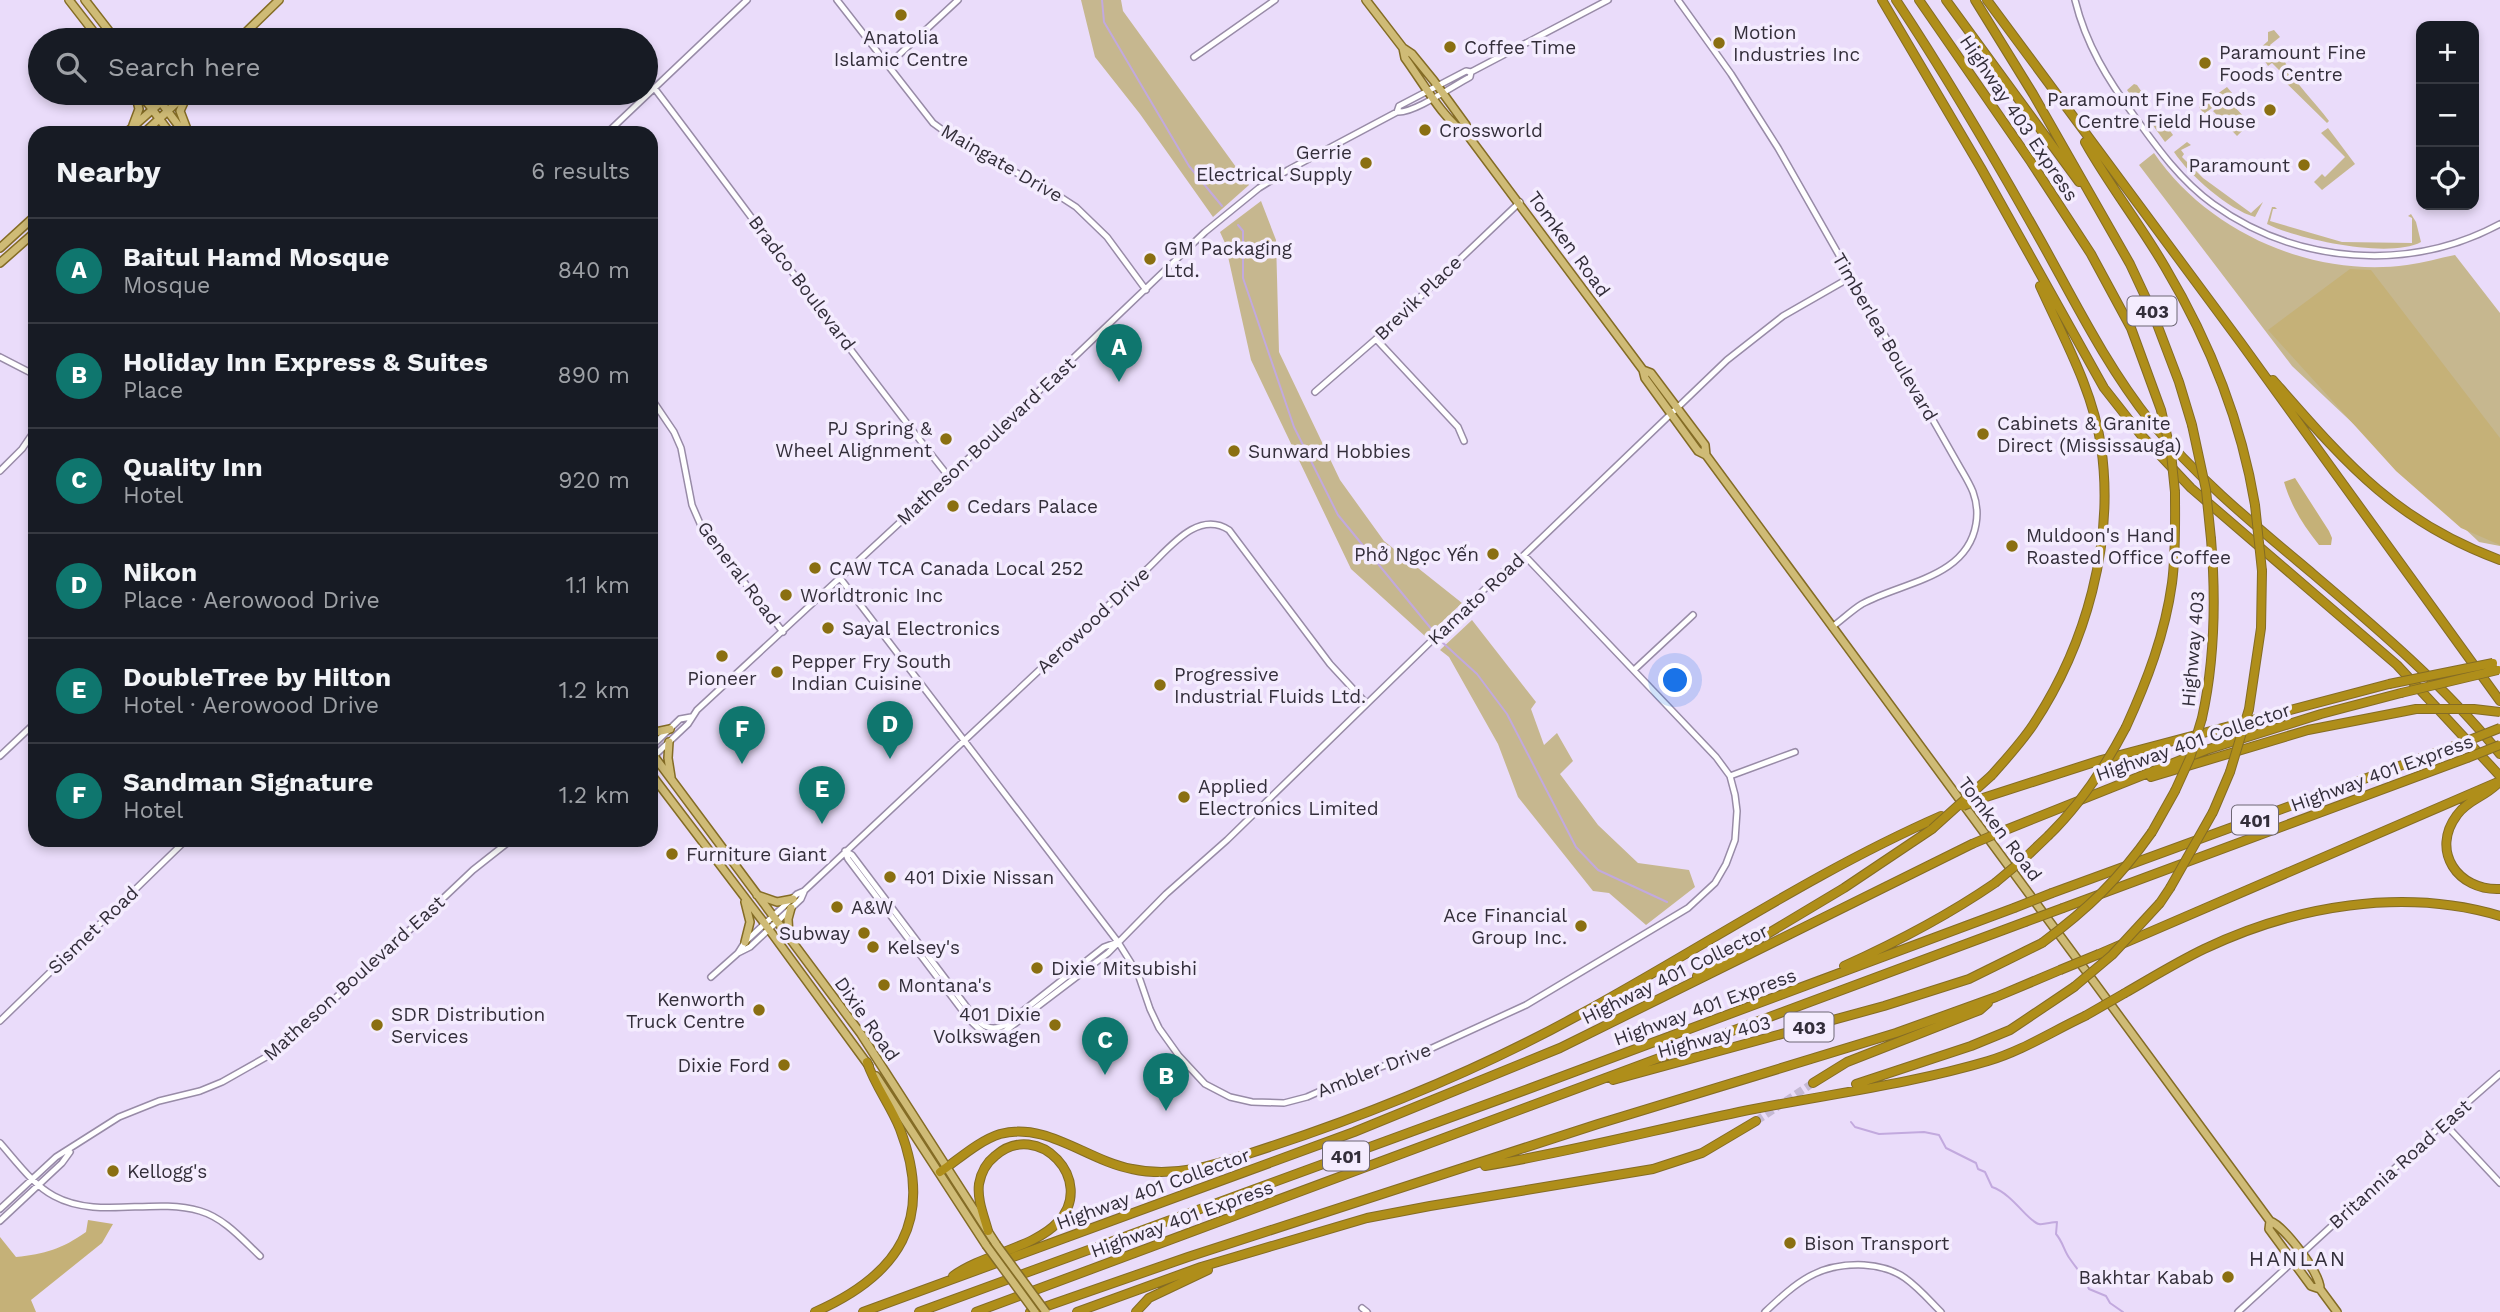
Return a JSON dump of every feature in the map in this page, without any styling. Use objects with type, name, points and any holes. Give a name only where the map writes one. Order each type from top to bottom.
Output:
[{"type":"highway","points":[[1882,0],[1928,75],[2104,388],[2141,435],[2191,488],[2397,665],[2500,779],[2493,791],[2458,812],[2450,825],[2447,840],[2448,857],[2455,872],[2468,883],[2481,888],[2500,889]]},
{"type":"highway","points":[[1896,0],[1976,125],[2102,351],[2151,422],[2192,468],[2240,513],[2384,636],[2451,699],[2500,754]]},
{"type":"highway","name":"Highway 403 Express","points":[[1919,0],[2091,254]]},
{"type":"highway","name":"Highway 403 Express","points":[[1947,0],[2095,204]]},
{"type":"highway","points":[[1975,0],[2095,204]]},
{"type":"highway","points":[[1987,0],[2500,701]]},
{"type":"highway","points":[[1823,1095],[1918,1065],[2000,1034],[2038,1013],[2112,956],[2160,903],[2213,812],[2230,772],[2249,709],[2261,628],[2262,571],[2255,505],[2243,442],[2224,387],[2197,324],[2165,267],[2068,112]]},
{"type":"highway","name":"Highway 403","points":[[1569,1091],[1884,1006],[1969,979],[2042,943],[2091,904],[2114,882],[2151,832],[2175,791],[2190,758],[2202,718],[2214,635],[2215,581],[2206,490],[2192,425],[2179,382],[2152,311],[2130,264],[2095,204]]},
{"type":"highway","points":[[1662,998],[1844,888],[1931,829],[1992,775],[2031,728],[2059,681],[2080,630],[2101,551],[2105,515],[2101,444],[2076,364],[2021,242]]},
{"type":"highway","name":"Highway 403","points":[[1773,998],[1885,948],[1965,904],[1995,883],[2048,836],[2086,792],[2109,759],[2126,727],[2162,635],[2172,583],[2175,492],[2171,453],[2161,410],[2131,328],[2091,254]]},
{"type":"highway","points":[[2241,344],[2332,448],[2388,500],[2433,530],[2500,560]]},
{"type":"highway","points":[[943,1170],[986,1140],[1019,1131],[1037,1133],[1110,1164],[1131,1169],[1182,1172],[1215,1165],[1405,1097],[1525,1044],[1579,1016],[1827,871],[1886,840],[1983,797],[2101,760],[2389,684],[2498,666]]},
{"type":"highway","name":"Highway 401 Collector","points":[[863,1312],[1354,1132],[1560,1048],[1972,844],[2091,794],[2206,750],[2321,714],[2498,666]]},
{"type":"highway","points":[[2091,794],[2308,730],[2416,709],[2500,712]]},
{"type":"highway","name":"Highway 401 Express","points":[[919,1312],[2500,729]]},
{"type":"highway","name":"Highway 401 Express","points":[[976,1312],[2500,745]]},
{"type":"highway","name":"401","points":[[1033,1312],[1188,1257],[1598,1125],[1896,1033],[1996,997],[2500,779]]},
{"type":"highway","points":[[1458,1171],[1541,1157],[1988,1061],[2085,1016],[2204,949],[2250,930],[2310,912],[2370,902],[2420,902],[2486,911],[2500,916]]},
{"type":"highway","points":[[1812,1083],[1860,1056],[1980,1010],[1996,997]]},
{"type":"highway","points":[[815,1312],[870,1281],[895,1256],[908,1231],[914,1205],[912,1177],[900,1128],[871,1075],[867,1062]]},
{"type":"highway","points":[[1077,1312],[1251,1251],[1380,1216],[1653,1169],[1702,1153],[1756,1121]]},
{"type":"highway","points":[[945,1282],[965,1267],[1039,1236],[1057,1223],[1068,1206],[1070,1190],[1067,1172],[1059,1160],[1043,1148],[1020,1145],[1007,1148],[992,1158],[980,1178],[979,1191],[988,1231]]},
{"type":"highway","points":[[1136,1312],[1149,1298],[1251,1251]]},
{"type":"main road","points":[[69,0],[91,28]]},
{"type":"main road","points":[[85,0],[107,28]]},
{"type":"main road","points":[[251,28],[279,0]]},
{"type":"main road","name":"Tomken Road","points":[[1366,0],[1403,48],[1412,54],[1440,89],[1466,125],[1469,137]]},
{"type":"main road","name":"Tomken Road","points":[[1403,48],[1405,58],[1459,130],[1469,137],[1520,202],[1643,370],[1645,378],[1671,415],[1698,451],[1706,455],[2270,1221],[2279,1224],[2321,1281],[2320,1289]]},
{"type":"main road","points":[[131,126],[139,105]]},
{"type":"main road","points":[[149,105],[165,126]]},
{"type":"main road","points":[[133,126],[156,105]]},
{"type":"main road","points":[[163,105],[180,126]]},
{"type":"main road","points":[[152,126],[175,105]]},
{"type":"main road","points":[[182,105],[180,111],[184,126]]},
{"type":"main road","points":[[0,248],[28,222]]},
{"type":"main road","points":[[0,263],[28,238]]},
{"type":"main road","name":"Tomken Road","points":[[1643,370],[1651,373],[1678,408],[1705,445],[1706,455]]},
{"type":"main road","points":[[658,732],[670,729]]},
{"type":"main road","points":[[670,742],[668,758],[671,777]]},
{"type":"main road","name":"Dixie Road","points":[[658,763],[860,1034],[986,1245],[1033,1312]]},
{"type":"main road","name":"Dixie Road","points":[[658,782],[867,1062],[1046,1312]]},
{"type":"main road","points":[[742,894],[750,922],[745,942]]},
{"type":"main road","points":[[756,894],[777,902],[793,899]]},
{"type":"main road","points":[[790,940],[787,926],[791,908]]},
{"type":"main road","name":"Tomken Road","points":[[2270,1221],[2269,1229],[2311,1286],[2320,1289],[2337,1312]]},
{"type":"street","points":[[658,86],[747,0]]},
{"type":"street","name":"Maingate Drive","points":[[837,0],[925,114],[946,133],[1056,194],[1086,215],[1107,237],[1146,290]]},
{"type":"street","points":[[888,65],[958,0]]},
{"type":"street","points":[[1194,57],[1275,0]]},
{"type":"street","name":"Matheson Boulevard East","points":[[658,751],[688,724],[691,716],[949,477],[1205,232],[1259,188],[1397,112],[1399,106],[1440,89],[1466,71],[1471,72],[1608,0]]},
{"type":"street","name":"Timberlea Boulevard","points":[[1678,0],[1747,98],[1969,485],[1977,506],[1971,541],[1953,564],[1861,604],[1832,627]]},
{"type":"street","points":[[2075,0],[2086,35],[2102,70],[2164,156],[2213,204],[2257,230],[2289,243],[2323,252],[2386,256],[2440,247],[2471,238],[2500,224]]},
{"type":"street","name":"Bradco Boulevard","points":[[658,93],[949,477]]},
{"type":"street","points":[[615,126],[638,105]]},
{"type":"street","name":"Brevik Place","points":[[1315,392],[1376,339],[1520,202]]},
{"type":"street","name":"Kamato Road","points":[[845,851],[857,861],[896,910],[975,1018],[987,1027],[1003,1026],[1104,947],[1118,942],[1727,360],[1783,316],[1851,278]]},
{"type":"street","points":[[1376,339],[1458,427],[1464,441]]},
{"type":"street","points":[[0,357],[28,371]]},
{"type":"street","name":"General Road","points":[[658,408],[681,448],[692,505],[702,528],[783,632]]},
{"type":"street","points":[[0,471],[28,440]]},
{"type":"street","name":"Aerowood Drive","points":[[775,919],[793,899],[1195,526],[1208,523],[1223,526],[1234,535],[1330,664],[1366,704]]},
{"type":"street","name":"Ambler Drive","points":[[840,578],[1118,942],[1138,974],[1159,1028],[1179,1056],[1199,1078],[1220,1093],[1238,1100],[1262,1104],[1294,1101],[1430,1049],[1508,1014],[1555,989],[1688,908],[1715,883],[1731,854],[1737,811],[1730,776],[1716,757],[1524,555]]},
{"type":"street","points":[[1634,670],[1693,615]]},
{"type":"street","name":"Matheson Boulevard East","points":[[658,740],[680,719],[691,716]]},
{"type":"street","points":[[0,756],[28,730]]},
{"type":"street","points":[[1730,776],[1795,752]]},
{"type":"street","name":"Sismet Road","points":[[0,1021],[179,847]]},
{"type":"street","name":"Matheson Boulevard East","points":[[0,1209],[56,1157],[108,1124],[139,1107],[222,1082],[275,1052],[380,958],[472,870],[502,847]]},
{"type":"street","name":"Aerowood Drive","points":[[738,953],[745,942],[801,899],[804,891]]},
{"type":"street","name":"Aerowood Drive","points":[[711,977],[738,953],[750,947],[767,926]]},
{"type":"street","name":"Britannia Road East","points":[[2238,1312],[2500,1074]]},
{"type":"street","points":[[2444,1123],[2500,1184]]},
{"type":"street","points":[[0,1143],[55,1197],[97,1207],[172,1207],[199,1211],[230,1228],[260,1255]]},
{"type":"street","name":"Matheson Boulevard East","points":[[0,1221],[62,1163],[71,1149]]},
{"type":"street","points":[[1765,1312],[1796,1283],[1820,1270],[1843,1264],[1872,1265],[1903,1276],[1941,1312]]},
{"type":"shaded area","points":[[1081,0],[1121,0],[1123,11],[1249,185],[1213,217],[1140,114],[1095,57]]},
{"type":"shaded area","points":[[2274,30],[2280,37],[2270,45],[2279,58],[2283,56],[2291,73],[2329,121],[2327,123],[2279,76],[2282,73],[2272,63],[2268,66],[2258,50],[2268,41],[2268,32]]},
{"type":"shaded area","points":[[2134,84],[2148,101],[2140,108],[2127,90]]},
{"type":"shaded area","points":[[2227,87],[2232,93],[2204,114],[2199,107]]},
{"type":"shaded area","points":[[2228,100],[2250,123],[2237,136],[2213,111]]},
{"type":"shaded area","points":[[2161,118],[2173,135],[2165,142],[2152,124]]},
{"type":"shaded area","points":[[2328,128],[2355,164],[2322,190],[2314,182],[2322,174],[2325,177],[2345,157],[2321,133]]},
{"type":"shaded area","points":[[2187,142],[2191,145],[2181,150],[2184,154],[2182,157],[2203,178],[2251,213],[2263,202],[2255,217],[2233,207],[2189,171],[2174,152]]},
{"type":"shaded area","points":[[2154,153],[2176,181],[2203,206],[2233,227],[2265,244],[2299,256],[2335,264],[2371,267],[2407,265],[2455,255],[2500,313],[2500,546],[2479,542],[2292,366],[2139,165]]},
{"type":"shaded area","points":[[1261,201],[1276,240],[1279,352],[1340,480],[1384,541],[1462,603],[1426,637],[1351,569],[1251,360],[1225,243],[1220,232]]},
{"type":"shaded area","points":[[2272,207],[2277,209],[2273,209],[2270,221],[2342,242],[2412,243],[2412,218],[2408,216],[2411,214],[2421,242],[2407,247],[2367,248],[2300,236],[2267,224]]},
{"type":"shaded area","points":[[2350,269],[2371,270],[2500,438],[2500,545],[2461,528],[2396,471],[2268,330]]},
{"type":"shaded area","points":[[2295,478],[2329,531],[2331,545],[2319,545],[2294,507],[2284,482]]},
{"type":"shaded area","points":[[1472,620],[1536,702],[1531,709],[1544,745],[1557,733],[1573,761],[1560,774],[1598,825],[1638,863],[1689,870],[1695,887],[1646,925],[1609,893],[1593,891],[1518,797],[1498,744],[1449,657],[1440,650]]},
{"type":"shaded area","points":[[88,1220],[113,1224],[102,1243],[31,1300],[36,1312],[0,1312],[0,1237],[16,1257],[36,1254],[61,1247],[77,1238],[86,1232]]},
{"type":"waterway","points":[[1102,0],[1104,22],[1189,166],[1222,206]]},
{"type":"waterway","points":[[1238,225],[1243,231],[1243,278],[1294,427],[1338,515],[1433,631]]},
{"type":"waterway","points":[[1443,643],[1477,674],[1507,714],[1576,847],[1598,870],[1667,902]]},
{"type":"waterway","points":[[1851,1122],[1855,1127],[1879,1134],[1924,1132],[1939,1135],[1946,1148],[1976,1163],[1978,1169],[1985,1172],[1992,1187],[2007,1195],[2035,1222],[2057,1222],[2056,1234],[2089,1289],[2106,1296],[2110,1303],[2123,1312]]},
{"type":"tunnel","points":[[1756,1121],[1813,1083]]},
{"type":"place","name":"Anatolia Islamic Centre","points":[[901,15]]},
{"type":"place","name":"Motion Industries Inc","points":[[1719,43]]},
{"type":"place","name":"Coffee Time","points":[[1450,47]]},
{"type":"place","name":"Paramount Fine Foods Centre","points":[[2205,63]]},
{"type":"place","name":"Paramount Fine Foods Centre Field House","points":[[2270,110]]},
{"type":"place","name":"Crossworld","points":[[1425,130]]},
{"type":"place","name":"Gerrie Electrical Supply","points":[[1366,163]]},
{"type":"place","name":"Paramount","points":[[2304,165]]},
{"type":"place","name":"GM Packaging Ltd.","points":[[1150,259]]},
{"type":"place","name":"Baitul Hamd Mosque","points":[[1119,382]]},
{"type":"place","name":"Cabinets & Granite Direct (Mississauga)","points":[[1983,434]]},
{"type":"place","name":"PJ Spring & Wheel Alignment","points":[[946,439]]},
{"type":"place","name":"Sunward Hobbies","points":[[1234,451]]},
{"type":"place","name":"Cedars Palace","points":[[953,506]]},
{"type":"place","name":"Muldoon's Hand Roasted Office Coffee","points":[[2012,546]]},
{"type":"place","name":"Phở Ngọc Yến","points":[[1493,554]]},
{"type":"place","name":"CAW TCA Canada Local 252","points":[[815,568]]},
{"type":"place","name":"Worldtronic Inc","points":[[786,595]]},
{"type":"place","name":"Sayal Electronics","points":[[828,628]]},
{"type":"place","name":"Pioneer","points":[[722,656]]},
{"type":"place","name":"Pepper Fry South Indian Cuisine","points":[[777,672]]},
{"type":"place","name":"Progressive Industrial Fluids Ltd.","points":[[1160,685]]},
{"type":"place","name":"Nikon","points":[[890,759]]},
{"type":"place","name":"Sandman Signature","points":[[742,764]]},
{"type":"place","name":"Applied Electronics Limited","points":[[1184,797]]},
{"type":"place","name":"DoubleTree by Hilton","points":[[822,824]]},
{"type":"place","name":"Furniture Giant","points":[[672,854]]},
{"type":"place","name":"401 Dixie Nissan","points":[[890,877]]},
{"type":"place","name":"A&W","points":[[837,907]]},
{"type":"place","name":"Ace Financial Group Inc.","points":[[1581,926]]},
{"type":"place","name":"Subway","points":[[864,933]]},
{"type":"place","name":"Kelsey's","points":[[873,947]]},
{"type":"place","name":"Dixie Mitsubishi","points":[[1037,968]]},
{"type":"place","name":"Montana's","points":[[884,985]]},
{"type":"place","name":"Kenworth Truck Centre","points":[[759,1010]]},
{"type":"place","name":"SDR Distribution Services","points":[[377,1025]]},
{"type":"place","name":"401 Dixie Volkswagen","points":[[1055,1025]]},
{"type":"place","name":"Dixie Ford","points":[[784,1065]]},
{"type":"place","name":"Quality Inn","points":[[1105,1075]]},
{"type":"place","name":"Holiday Inn Express & Suites","points":[[1166,1111]]},
{"type":"place","name":"Kellogg's","points":[[113,1171]]},
{"type":"place","name":"Bison Transport","points":[[1790,1243]]},
{"type":"place","name":"Bakhtar Kabab","points":[[2228,1277]]},
{"type":"district","name":"HANLAN","points":[[2298,1258]]}]
